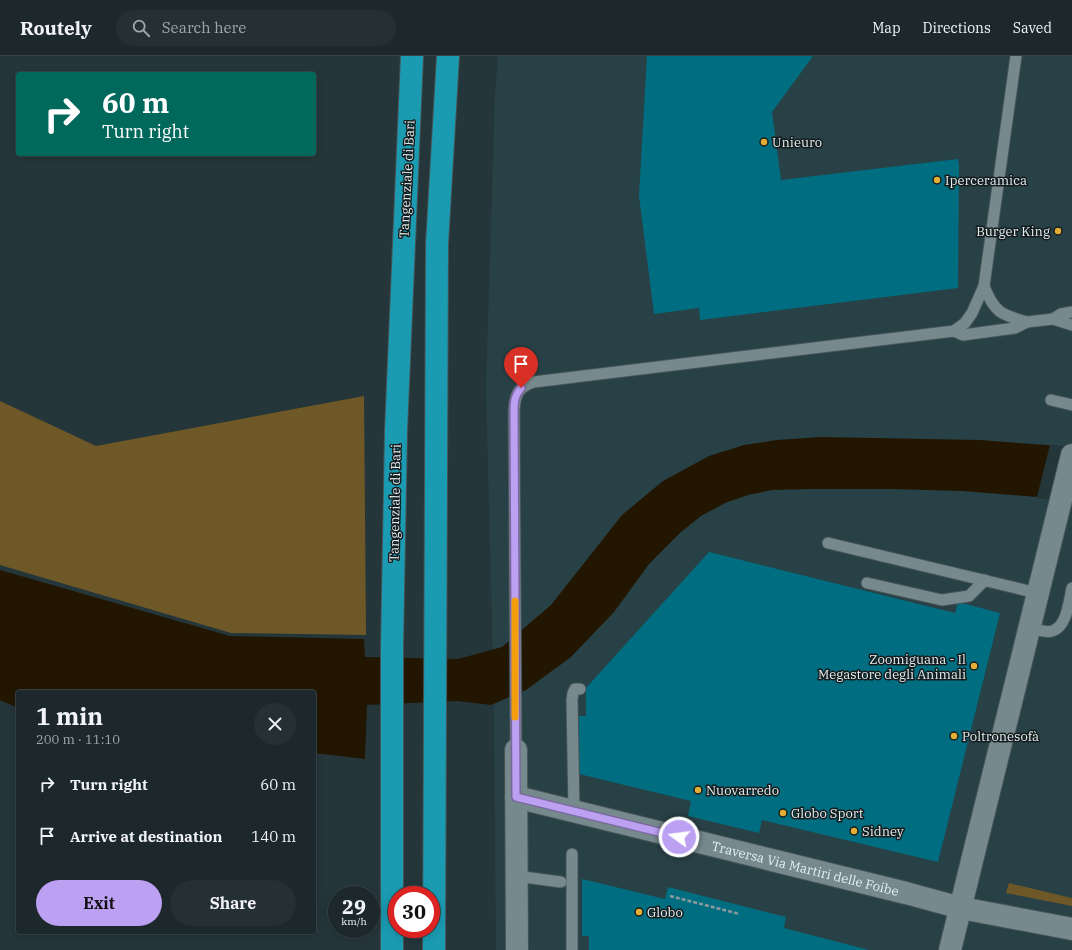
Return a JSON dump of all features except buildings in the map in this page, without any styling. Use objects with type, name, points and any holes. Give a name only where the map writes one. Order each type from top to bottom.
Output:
[{"type":"highway","name":"Tangenziale di Bari","points":[[392,950],[392,647],[396,431],[412,56]]},
{"type":"highway","points":[[434,950],[434,646],[437,244],[448,56]]},
{"type":"street","points":[[950,950],[1037,593],[1064,508],[1072,455]]},
{"type":"street","points":[[516,750],[517,950]]},
{"type":"street","name":"Traversa Via Martiri delle Foibe","points":[[516,797],[899,891],[961,908],[1072,930]]},
{"type":"lane","points":[[516,750],[514,401],[517,393],[526,384],[534,382],[954,331],[966,323],[972,314],[984,286],[1016,56]]},
{"type":"lane","points":[[984,286],[989,298],[996,308],[1007,317],[1027,322]]},
{"type":"lane","points":[[1053,319],[1061,314],[1072,312]]},
{"type":"lane","points":[[954,331],[963,335],[1015,328],[1027,322],[1053,319],[1072,325]]},
{"type":"lane","points":[[1051,400],[1072,405]]},
{"type":"lane","points":[[828,543],[1037,593]]},
{"type":"lane","points":[[867,583],[942,600],[969,596],[985,580]]},
{"type":"lane","points":[[1029,628],[1049,631],[1057,628],[1066,614],[1072,588]]},
{"type":"lane","points":[[574,811],[572,700],[575,689],[580,689]]},
{"type":"lane","points":[[572,854],[572,950]]},
{"type":"lane","points":[[516,876],[561,882]]},
{"type":"path","points":[[670,896],[740,914]]},
{"type":"shaded area","points":[[498,56],[1072,56],[1072,950],[496,950],[494,705],[486,387],[495,95]]},
{"type":"shaded area","points":[[364,396],[366,635],[231,633],[0,565],[0,401],[96,446]]},
{"type":"shaded area","points":[[821,437],[980,440],[1072,447],[1072,502],[1037,497],[963,491],[812,489],[772,490],[748,495],[725,503],[701,516],[681,532],[649,564],[614,612],[571,657],[526,690],[491,705],[457,701],[367,705],[365,759],[316,753],[316,690],[16,690],[16,707],[0,700],[0,570],[230,636],[364,639],[365,657],[458,659],[502,647],[551,605],[622,515],[663,481],[709,456],[744,445],[777,440]]},
{"type":"shaded area","points":[[1009,883],[1072,898],[1072,906],[1006,893]]},
{"type":"pier","points":[[1050,445],[1072,447],[1072,502],[1037,497]]},
{"type":"slow traffic","points":[[515,601],[515,717]]},
{"type":"place","name":"Unieuro","points":[[764,142]]},
{"type":"place","name":"Iperceramica","points":[[937,180]]},
{"type":"place","name":"Burger King","points":[[1058,231]]},
{"type":"place","name":"Zoomiguana - Il Megastore degli Animali","points":[[974,666]]},
{"type":"place","name":"Poltronesofà","points":[[954,736]]},
{"type":"place","name":"Nuovarredo","points":[[698,790]]},
{"type":"place","name":"Globo Sport","points":[[783,813]]},
{"type":"place","name":"Sidney","points":[[854,831]]},
{"type":"place","name":"Globo","points":[[639,912]]},
{"type":"route","points":[[521,388],[514,401],[516,797],[679,837]]}]
